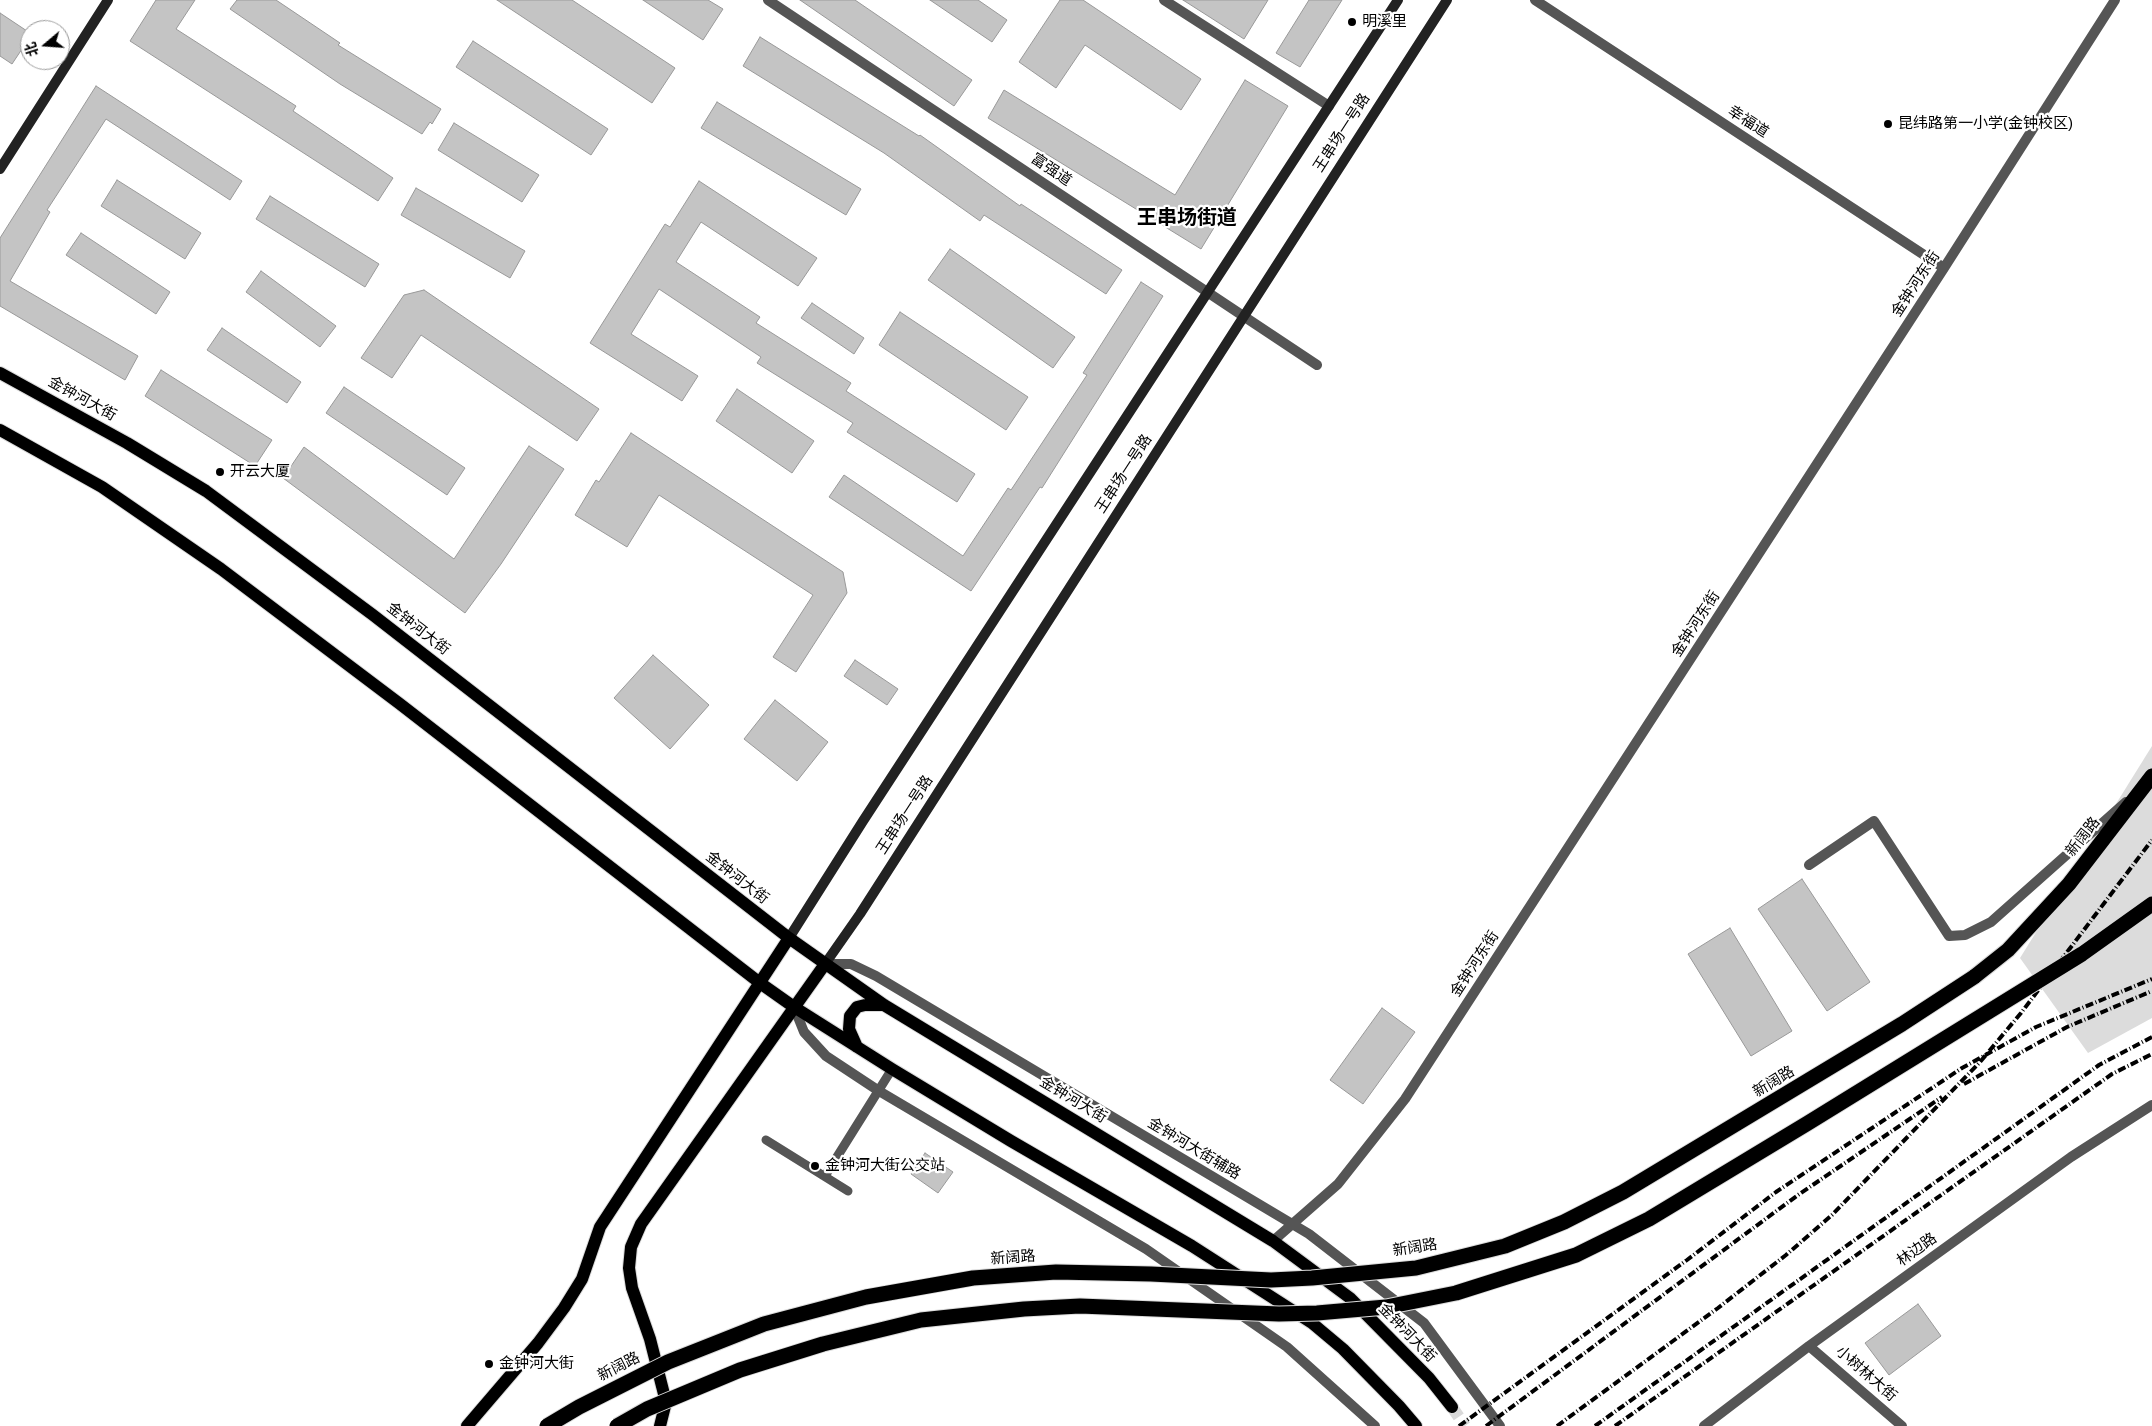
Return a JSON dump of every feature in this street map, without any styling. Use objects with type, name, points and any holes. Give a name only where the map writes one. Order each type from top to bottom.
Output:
[{"type":"highway","name":"新阔路","points":[[547,1426],[579,1407],[668,1362],[764,1324],[866,1297],[973,1278],[1056,1272],[1151,1274],[1271,1280],[1312,1278],[1416,1268],[1505,1246],[1564,1222],[1623,1192],[1885,1035],[1974,977],[2008,950],[2069,884],[2150,779]]},
{"type":"highway","points":[[617,1426],[647,1409],[740,1370],[823,1344],[921,1320],[1024,1309],[1080,1306],[1279,1314],[1386,1307],[1456,1293],[1576,1255],[1649,1219],[1808,1123],[2082,954],[2152,904]]},
{"type":"main road","points":[[0,169],[108,0]]},
{"type":"main road","name":"王串场一号路","points":[[789,938],[874,804],[1398,0]]},
{"type":"main road","name":"王串场一号路","points":[[825,964],[860,914],[1447,0]]},
{"type":"main road","name":"金钟河大街","points":[[0,374],[127,443],[213,496],[373,615],[789,938],[884,1005],[1273,1241],[1350,1298],[1429,1378],[1452,1407]]},
{"type":"main road","points":[[0,430],[102,487],[267,602],[760,983],[794,1007],[1011,1141],[1192,1246],[1312,1323],[1343,1349],[1416,1426]]},
{"type":"main road","points":[[467,1426],[538,1344],[564,1308],[582,1278],[600,1228],[789,938]]},
{"type":"main road","points":[[660,1426],[666,1402],[650,1339],[632,1288],[629,1268],[631,1246],[642,1224],[825,964]]},
{"type":"main road","points":[[857,1047],[849,1029],[850,1016],[857,1008],[864,1005],[884,1005]]},
{"type":"street","name":"富强道","points":[[768,0],[1317,365]]},
{"type":"street","points":[[1164,0],[1329,106]]},
{"type":"street","name":"幸福道","points":[[1535,0],[1944,268]]},
{"type":"street","name":"金钟河东街","points":[[1273,1241],[1338,1184],[1405,1099],[1944,268],[2115,0]]},
{"type":"street","points":[[1809,865],[1874,821],[1949,936],[1965,935],[1991,922],[2150,779]]},
{"type":"street","name":"金钟河大街辅路","points":[[825,964],[851,964],[876,976],[1292,1223],[1424,1323],[1500,1426]]},
{"type":"street","points":[[794,1007],[804,1032],[826,1056],[879,1091],[1146,1249],[1287,1347],[1375,1426]]},
{"type":"street","name":"林边路","points":[[1704,1426],[1810,1346],[2071,1157],[2152,1105]]},
{"type":"street","name":"小树林大街","points":[[1810,1346],[1902,1426]]},
{"type":"lane","points":[[825,1176],[892,1069]]},
{"type":"lane","points":[[766,1140],[848,1191]]},
{"type":"shaded area","points":[[2152,746],[2152,1018],[2088,1053],[2020,958]]},
{"type":"building","points":[[156,0],[195,0],[176,29],[296,106],[293,111],[393,178],[378,201],[130,41]]},
{"type":"building","points":[[237,0],[276,0],[340,43],[338,45],[441,109],[432,124],[430,122],[422,134],[340,84],[230,9]]},
{"type":"building","points":[[497,0],[572,0],[675,68],[652,103]]},
{"type":"building","points":[[643,0],[708,0],[723,9],[703,40]]},
{"type":"building","points":[[800,0],[855,0],[972,80],[954,106]]},
{"type":"building","points":[[930,0],[978,0],[1007,20],[992,42]]},
{"type":"building","points":[[1060,0],[1083,0],[1201,79],[1181,110],[1085,45],[1056,88],[1019,62]]},
{"type":"building","points":[[1183,0],[1268,0],[1244,39]]},
{"type":"building","points":[[1309,0],[1342,0],[1300,67],[1276,53]]},
{"type":"building","points":[[0,13],[20,26],[20,52],[12,64],[0,56]]},
{"type":"building","points":[[760,37],[920,135],[1020,206],[1021,204],[1122,270],[1106,294],[984,215],[980,221],[884,153],[743,66]]},
{"type":"building","points":[[473,41],[608,129],[591,155],[456,67]]},
{"type":"building","points":[[1245,80],[1288,106],[1201,249],[988,118],[1004,90],[1175,195]]},
{"type":"building","points":[[96,86],[242,181],[230,200],[106,119],[47,210],[50,212],[10,281],[138,356],[125,380],[0,306],[0,238]]},
{"type":"building","points":[[717,102],[861,189],[846,215],[701,128]]},
{"type":"building","points":[[454,123],[539,175],[522,202],[438,150]]},
{"type":"building","points":[[117,180],[201,233],[185,259],[101,206]]},
{"type":"building","points":[[699,181],[817,258],[798,286],[701,222],[676,262],[760,317],[756,323],[851,383],[846,391],[975,474],[957,502],[847,432],[853,423],[757,363],[761,357],[659,289],[631,334],[698,376],[682,401],[590,343],[665,224],[670,227]]},
{"type":"building","points":[[416,188],[525,251],[510,278],[401,215]]},
{"type":"building","points":[[270,196],[379,264],[365,287],[256,219]]},
{"type":"building","points":[[81,233],[170,292],[156,314],[66,255]]},
{"type":"building","points":[[950,249],[1075,337],[1053,368],[928,280]]},
{"type":"building","points":[[261,271],[336,326],[320,347],[246,292]]},
{"type":"building","points":[[1141,282],[1163,296],[1042,488],[1040,487],[971,591],[829,497],[844,475],[963,556],[1008,488],[1011,490],[1087,375],[1083,373]]},
{"type":"building","points":[[424,290],[599,409],[577,441],[421,335],[392,378],[361,358],[404,295]]},
{"type":"building","points":[[812,303],[864,338],[854,354],[801,318]]},
{"type":"building","points":[[900,312],[1028,397],[1006,430],[879,345]]},
{"type":"building","points":[[222,328],[301,382],[287,403],[207,350]]},
{"type":"building","points":[[161,370],[272,440],[255,466],[145,396]]},
{"type":"building","points":[[344,387],[465,468],[447,495],[326,413]]},
{"type":"building","points":[[737,389],[814,441],[792,473],[716,421]]},
{"type":"building","points":[[631,433],[843,572],[847,593],[796,672],[773,657],[813,595],[659,495],[627,547],[575,515],[596,480],[599,482]]},
{"type":"building","points":[[529,446],[564,469],[501,564],[465,613],[283,478],[304,447],[454,559]]},
{"type":"building","points":[[653,655],[709,705],[670,749],[614,698]]},
{"type":"building","points":[[855,660],[898,689],[887,705],[844,676]]},
{"type":"building","points":[[775,700],[828,742],[797,781],[744,739]]},
{"type":"building","points":[[1802,879],[1870,982],[1827,1011],[1758,909]]},
{"type":"building","points":[[1730,928],[1792,1031],[1751,1056],[1688,954]]},
{"type":"building","points":[[1382,1008],[1415,1032],[1363,1104],[1330,1080]]},
{"type":"building","points":[[925,1153],[953,1172],[938,1193],[911,1174]]},
{"type":"building","points":[[1918,1304],[1941,1336],[1889,1375],[1865,1343]]},
{"type":"tunnel","points":[[1452,1407],[1465,1426]]},
{"type":"railway","points":[[1557,1426],[1718,1308],[1786,1255],[1832,1215],[1980,1062],[2021,1013],[2152,840]]},
{"type":"railway","points":[[1459,1426],[1687,1260],[1776,1192],[1962,1068],[2036,1027],[2152,979]]},
{"type":"railway","points":[[1964,1084],[2067,1027],[2152,991]]},
{"type":"railway","points":[[1595,1426],[2099,1065],[2152,1037]]},
{"type":"railway","points":[[1615,1426],[2112,1074],[2152,1054]]},
{"type":"railway","points":[[1486,1426],[1798,1195],[1942,1097]]},
{"type":"place","name":"明溪里","points":[[1352,22]]},
{"type":"place","name":"昆纬路第一小学(金钟校区)","points":[[1888,124]]},
{"type":"place","name":"开云大厦","points":[[220,472]]},
{"type":"place","name":"金钟河大街公交站","points":[[815,1166]]},
{"type":"place","name":"金钟河大街","points":[[489,1364]]},
{"type":"district","name":"王串场街道","points":[[1187,218]]}]
